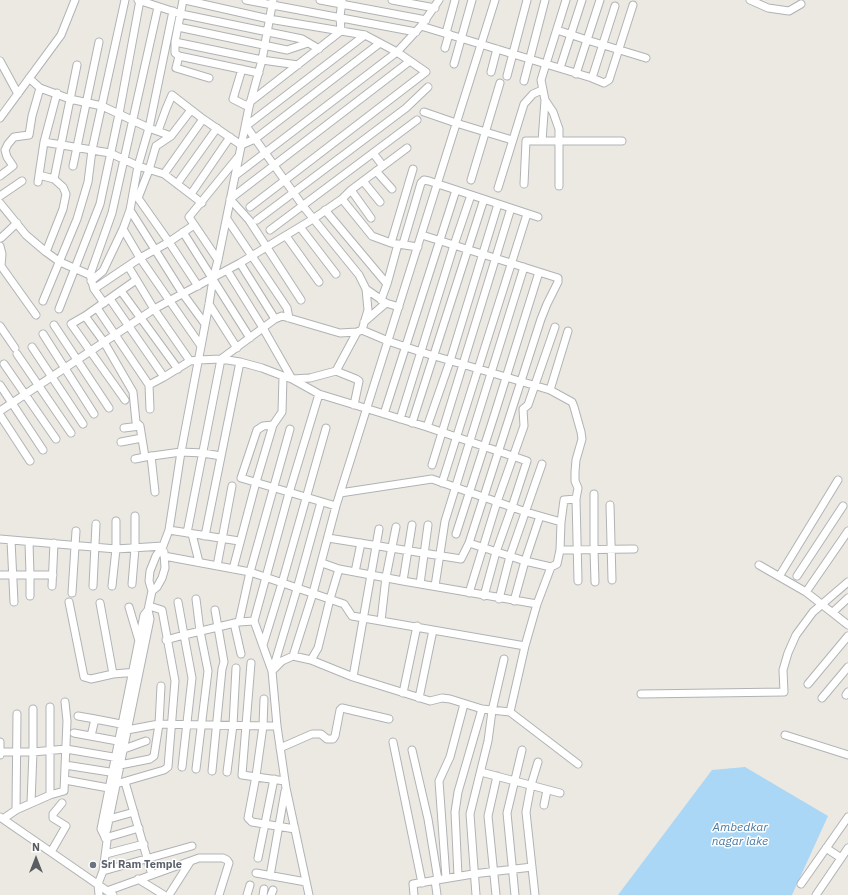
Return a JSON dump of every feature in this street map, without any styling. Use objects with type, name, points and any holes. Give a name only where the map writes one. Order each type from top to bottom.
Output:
[{"type":"street","points":[[0,118],[61,35],[75,0]]},
{"type":"street","points":[[43,301],[77,220],[88,182],[92,150],[125,0]]},
{"type":"street","points":[[59,309],[100,204],[139,0],[181,14],[302,39],[319,49]]},
{"type":"street","points":[[250,207],[426,72],[397,52],[365,35],[269,19],[184,0],[175,42],[175,53],[179,56],[259,73]]},
{"type":"street","points":[[246,0],[272,3],[416,32]]},
{"type":"street","points":[[320,0],[342,2],[424,23],[447,34],[530,58],[604,83],[607,82],[634,5]]},
{"type":"street","points":[[392,0],[435,8]]},
{"type":"street","points":[[236,175],[397,52],[424,23],[439,0]]},
{"type":"street","points":[[445,48],[455,0]]},
{"type":"street","points":[[454,64],[472,0]]},
{"type":"street","points":[[293,656],[322,563],[340,493],[495,0]]},
{"type":"street","points":[[507,76],[527,0]]},
{"type":"street","points":[[524,81],[545,0]]},
{"type":"street","points":[[559,186],[559,129],[554,112],[545,100],[541,80],[566,0]]},
{"type":"street","points":[[560,68],[572,35],[582,0]]},
{"type":"street","points":[[576,74],[600,0]]},
{"type":"street","points":[[750,0],[768,8],[789,11],[801,4]]},
{"type":"street","points":[[341,31],[340,16],[342,2]]},
{"type":"street","points":[[136,673],[143,653],[150,619],[149,608],[152,591],[149,580],[150,571],[156,556],[163,546],[168,530],[213,279],[227,219],[238,157],[262,60],[272,3]]},
{"type":"street","points":[[592,78],[615,6]]},
{"type":"street","points":[[90,278],[112,213],[158,7]]},
{"type":"street","points":[[90,278],[103,271],[123,229],[130,210],[138,166],[149,128],[173,11]]},
{"type":"street","points":[[178,27],[287,50],[308,43]]},
{"type":"street","points":[[557,30],[646,58]]},
{"type":"street","points":[[250,104],[341,31]]},
{"type":"street","points":[[246,126],[365,35]]},
{"type":"street","points":[[73,166],[99,42]]},
{"type":"street","points":[[175,42],[298,66]]},
{"type":"street","points":[[241,145],[255,139],[380,43]]},
{"type":"street","points":[[491,72],[497,49]]},
{"type":"street","points":[[179,56],[176,68],[208,78]]},
{"type":"street","points":[[0,60],[18,94]]},
{"type":"street","points":[[230,199],[410,61]]},
{"type":"street","points":[[54,179],[78,65]]},
{"type":"street","points":[[242,70],[233,100],[250,104]]},
{"type":"street","points":[[29,78],[40,88],[58,93],[70,99],[102,106],[149,128],[171,136]]},
{"type":"street","points":[[471,180],[500,83]]},
{"type":"street","points":[[257,220],[406,108],[428,87]]},
{"type":"street","points":[[0,176],[12,166],[5,150],[8,144],[14,137],[29,135],[32,116],[40,88]]},
{"type":"street","points":[[498,188],[512,140],[526,100],[533,94],[542,90]]},
{"type":"street","points":[[46,252],[66,199],[65,190],[54,179],[38,178],[44,142],[58,93]]},
{"type":"street","points":[[158,131],[172,95],[203,119],[241,145]]},
{"type":"street","points":[[542,141],[545,100]]},
{"type":"street","points":[[191,110],[171,136],[156,146],[149,170],[138,198],[170,242],[198,286]]},
{"type":"street","points":[[424,112],[456,124],[485,131],[512,140]]},
{"type":"street","points":[[164,174],[203,119]]},
{"type":"street","points":[[270,230],[417,120]]},
{"type":"street","points":[[246,126],[303,206],[359,275],[366,289],[368,310],[361,328],[336,371]]},
{"type":"street","points":[[178,184],[217,128]]},
{"type":"street","points":[[190,194],[230,137]]},
{"type":"street","points":[[524,184],[526,141],[622,141]]},
{"type":"street","points":[[44,142],[110,153],[138,166],[164,174],[202,203]]},
{"type":"street","points":[[0,411],[154,309],[213,279],[314,218],[342,199],[351,190],[407,148]]},
{"type":"street","points":[[373,153],[383,166]]},
{"type":"street","points":[[218,260],[189,217],[202,203],[238,157]]},
{"type":"street","points":[[199,562],[189,533],[221,359],[275,319],[282,316],[340,333],[361,328],[383,301],[413,169]]},
{"type":"street","points":[[376,171],[392,189]]},
{"type":"street","points":[[397,244],[421,183],[424,180],[429,180],[538,217]]},
{"type":"street","points":[[0,196],[22,181]]},
{"type":"street","points":[[363,181],[380,202]]},
{"type":"street","points":[[351,190],[371,218]]},
{"type":"street","points":[[384,414],[456,190]]},
{"type":"street","points":[[400,419],[471,195]]},
{"type":"street","points":[[230,199],[249,220],[301,300]]},
{"type":"street","points":[[342,199],[372,236],[397,244],[418,247]]},
{"type":"street","points":[[412,423],[484,199]]},
{"type":"street","points":[[0,202],[26,234],[46,252],[60,262],[74,268],[90,278],[94,289],[107,301],[128,326],[164,377]]},
{"type":"street","points":[[427,427],[450,361],[498,204]]},
{"type":"street","points":[[432,465],[511,208]]},
{"type":"street","points":[[130,210],[183,294],[205,324]]},
{"type":"street","points":[[325,210],[387,284]]},
{"type":"street","points":[[442,482],[527,214]]},
{"type":"street","points":[[227,219],[287,308],[289,318]]},
{"type":"street","points":[[17,223],[1,242],[2,254],[0,266],[36,314]]},
{"type":"street","points":[[94,289],[140,258],[170,242],[194,225]]},
{"type":"street","points":[[300,227],[336,274]]},
{"type":"street","points":[[123,229],[140,258],[201,346]]},
{"type":"street","points":[[183,232],[250,338]]},
{"type":"street","points":[[328,538],[461,559],[469,543],[541,319],[558,282],[558,278],[422,235]]},
{"type":"street","points":[[286,236],[320,282]]},
{"type":"street","points":[[240,263],[275,319]]},
{"type":"street","points":[[128,266],[154,309],[190,361]]},
{"type":"street","points":[[435,586],[445,521],[524,267]]},
{"type":"street","points":[[228,270],[292,379]]},
{"type":"street","points":[[456,534],[485,447],[539,272]]},
{"type":"street","points":[[125,400],[71,324],[97,308],[136,280]]},
{"type":"street","points":[[366,289],[383,301],[399,307]]},
{"type":"street","points":[[121,291],[178,369]]},
{"type":"street","points":[[209,304],[237,348]]},
{"type":"street","points":[[97,308],[149,385],[150,409]]},
{"type":"street","points":[[85,316],[104,342],[133,392],[136,422],[140,426],[155,492]]},
{"type":"street","points":[[0,326],[71,432]]},
{"type":"street","points":[[54,326],[109,408]]},
{"type":"street","points":[[469,593],[497,502],[524,426],[523,409],[528,405],[554,326]]},
{"type":"street","points":[[361,328],[388,341],[421,352],[550,390],[572,402],[582,439],[576,460],[575,472],[575,481],[578,488],[576,499],[578,582]]},
{"type":"street","points":[[550,390],[568,331]]},
{"type":"street","points":[[43,334],[94,414]]},
{"type":"street","points":[[32,347],[83,424]]},
{"type":"street","points":[[149,385],[190,361],[221,359],[240,362],[292,379],[319,394],[427,427],[527,461],[496,552],[484,596]]},
{"type":"street","points":[[205,536],[240,362]]},
{"type":"street","points":[[4,364],[56,439]]},
{"type":"street","points":[[292,379],[320,376],[336,371],[356,379],[360,384],[354,405]]},
{"type":"street","points":[[233,569],[239,541],[273,425],[282,412],[283,376]]},
{"type":"street","points":[[0,385],[43,450]]},
{"type":"street","points":[[308,894],[280,748],[272,671],[254,621],[289,493],[319,394]]},
{"type":"street","points":[[0,415],[30,461]]},
{"type":"street","points":[[273,425],[264,426],[258,430],[241,478],[336,506]]},
{"type":"street","points":[[124,428],[140,426]]},
{"type":"street","points":[[263,645],[326,428]]},
{"type":"street","points":[[241,654],[237,623],[290,429]]},
{"type":"street","points":[[121,442],[142,438]]},
{"type":"street","points":[[135,459],[181,452],[204,453],[221,456]]},
{"type":"street","points":[[499,599],[510,556],[542,464]]},
{"type":"street","points":[[340,493],[432,480],[442,482],[526,512],[561,522]]},
{"type":"street","points":[[780,576],[838,480]]},
{"type":"street","points":[[217,566],[232,486]]},
{"type":"street","points":[[594,494],[594,550],[596,582]]},
{"type":"street","points":[[469,543],[524,561],[551,567],[557,564],[560,550],[561,522],[564,500],[576,499]]},
{"type":"street","points":[[272,671],[298,589],[321,502]]},
{"type":"street","points":[[610,505],[612,580]]},
{"type":"street","points":[[793,583],[843,506]]},
{"type":"street","points":[[132,584],[135,548],[135,516]]},
{"type":"street","points":[[514,600],[524,561],[540,516]]},
{"type":"street","points":[[112,586],[116,549],[116,521]]},
{"type":"street","points":[[93,586],[96,524]]},
{"type":"street","points":[[403,581],[412,525]]},
{"type":"street","points":[[420,584],[428,525]]},
{"type":"street","points":[[381,621],[386,578],[396,527]]},
{"type":"street","points":[[353,677],[379,529]]},
{"type":"street","points":[[168,530],[239,541]]},
{"type":"street","points":[[72,593],[76,531]]},
{"type":"street","points":[[806,592],[848,531]]},
{"type":"street","points":[[0,539],[116,549],[163,546]]},
{"type":"street","points":[[11,540],[14,575],[14,602]]},
{"type":"street","points":[[29,542],[30,596]]},
{"type":"street","points":[[52,586],[54,543]]},
{"type":"street","points":[[355,572],[361,543]]},
{"type":"street","points":[[152,591],[157,587],[162,578],[164,568],[163,546]]},
{"type":"street","points":[[560,550],[634,549]]},
{"type":"street","points":[[164,556],[250,572],[282,582],[298,589],[344,604],[352,616],[417,626],[524,646]]},
{"type":"street","points":[[322,563],[339,569],[386,578],[499,599],[537,604]]},
{"type":"street","points":[[759,565],[793,583],[847,622]]},
{"type":"street","points":[[510,712],[524,646],[537,604],[551,567]]},
{"type":"street","points":[[785,567],[797,576]]},
{"type":"street","points":[[311,660],[318,648],[339,569]]},
{"type":"street","points":[[0,575],[53,575]]},
{"type":"street","points":[[641,694],[784,692],[783,670],[788,653],[796,635],[813,612],[848,582]]},
{"type":"street","points":[[833,612],[848,598]]},
{"type":"street","points":[[196,599],[200,631],[208,671],[196,769]]},
{"type":"street","points":[[69,602],[84,677],[91,679],[113,674],[136,673]]},
{"type":"street","points":[[178,602],[192,678],[182,767]]},
{"type":"street","points":[[100,603],[113,674]]},
{"type":"street","points":[[129,607],[143,653]]},
{"type":"street","points":[[65,780],[114,787],[167,769],[175,681],[166,640],[162,610],[149,608]]},
{"type":"street","points":[[105,836],[108,829],[116,773],[136,673],[139,642],[144,616],[149,608]]},
{"type":"street","points":[[212,771],[222,669],[224,662],[215,610]]},
{"type":"street","points":[[166,640],[237,623],[254,621]]},
{"type":"street","points":[[403,693],[417,626]]},
{"type":"street","points":[[420,698],[433,630]]},
{"type":"street","points":[[808,684],[848,636]]},
{"type":"street","points":[[272,671],[282,661],[293,656],[311,660],[353,677],[430,701],[442,698],[450,699],[482,709],[510,712],[578,764]]},
{"type":"street","points":[[476,895],[473,874],[470,814],[488,741],[492,711],[504,659]]},
{"type":"street","points":[[251,663],[242,775],[274,779],[286,784]]},
{"type":"street","points":[[822,698],[848,667]]},
{"type":"street","points":[[228,772],[233,725],[236,668]]},
{"type":"street","points":[[0,742],[0,753],[66,750],[119,760],[150,759],[154,756],[159,724],[161,686]]},
{"type":"street","points":[[264,699],[263,726],[248,818],[252,822],[295,829]]},
{"type":"street","points":[[65,702],[67,721],[64,790],[16,810],[1,818],[110,893],[138,879],[199,858],[223,858],[227,860],[228,868],[219,895]]},
{"type":"street","points":[[437,895],[440,879],[439,781],[450,757],[464,704]]},
{"type":"street","points":[[50,707],[50,795]]},
{"type":"street","points":[[32,803],[33,708]]},
{"type":"street","points":[[280,748],[312,734],[321,734],[327,739],[333,738],[340,710],[342,708],[388,719]]},
{"type":"street","points":[[458,876],[455,812],[458,792],[482,709]]},
{"type":"street","points":[[16,810],[17,714]]},
{"type":"street","points":[[78,716],[126,727],[187,723],[277,726]]},
{"type":"street","points":[[91,736],[95,719]]},
{"type":"street","points":[[74,733],[123,744],[146,741]]},
{"type":"street","points":[[785,736],[848,755]]},
{"type":"street","points":[[393,742],[422,882]]},
{"type":"street","points":[[412,750],[428,818],[440,879]]},
{"type":"street","points":[[515,895],[507,813],[522,750]]},
{"type":"street","points":[[534,895],[526,812],[531,785],[538,762]]},
{"type":"street","points":[[65,765],[116,773]]},
{"type":"street","points":[[481,772],[560,793]]},
{"type":"street","points":[[496,895],[488,816],[497,776]]},
{"type":"street","points":[[258,858],[274,779]]},
{"type":"street","points":[[125,782],[152,875]]},
{"type":"street","points":[[270,876],[286,784]]},
{"type":"street","points":[[99,895],[98,884],[103,871],[107,841],[101,830],[114,787]]},
{"type":"street","points":[[544,805],[547,790]]},
{"type":"street","points":[[51,852],[66,826],[53,818],[53,814],[62,803]]},
{"type":"street","points":[[109,819],[134,812]]},
{"type":"street","points":[[801,884],[826,848],[845,826],[848,817]]},
{"type":"street","points":[[105,836],[139,828]]},
{"type":"street","points":[[106,854],[144,844]]},
{"type":"street","points":[[103,871],[192,846]]},
{"type":"street","points":[[826,848],[841,858]]},
{"type":"street","points":[[816,895],[848,848]]},
{"type":"street","points":[[169,895],[190,862]]},
{"type":"street","points":[[414,895],[413,884],[458,876],[532,867]]},
{"type":"street","points":[[256,873],[306,882]]},
{"type":"street","points":[[138,879],[164,895]]},
{"type":"street","points":[[247,895],[250,885]]},
{"type":"water","name":"Ambedkar nagar lake","points":[[745,767],[828,816],[792,895],[618,895],[712,770]]},
{"type":"place","name":"Sri Ram Temple","points":[[93,865]]}]
